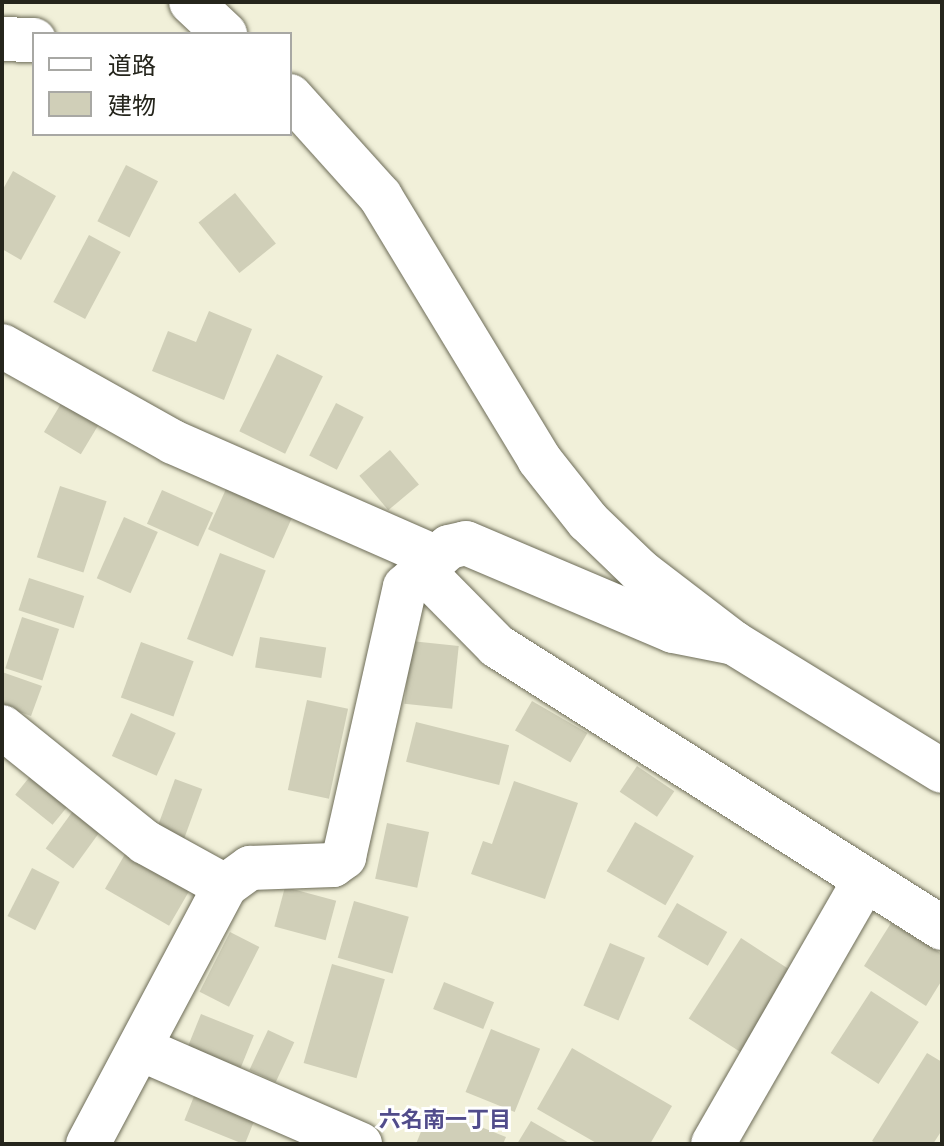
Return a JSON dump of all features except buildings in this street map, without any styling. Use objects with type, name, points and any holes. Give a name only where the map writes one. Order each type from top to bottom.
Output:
[{"type":"street","points":[[191,2],[223,32]]},
{"type":"street","points":[[2,39],[32,40]]},
{"type":"street","points":[[292,98],[380,196],[539,459],[588,521],[640,571],[734,643],[942,771]]},
{"type":"street","points":[[2,346],[173,442],[430,564],[497,646],[863,883],[942,928]]},
{"type":"street","points":[[88,1144],[225,886],[250,868],[333,865],[344,857],[405,587],[430,564],[466,543],[673,631],[734,643]]},
{"type":"street","points":[[2,727],[145,842],[225,886]]},
{"type":"street","points":[[713,1144],[863,883]]},
{"type":"street","points":[[141,1049],[360,1144]]},
{"type":"district","name":"六名南一丁目","points":[[445,1120]]}]
